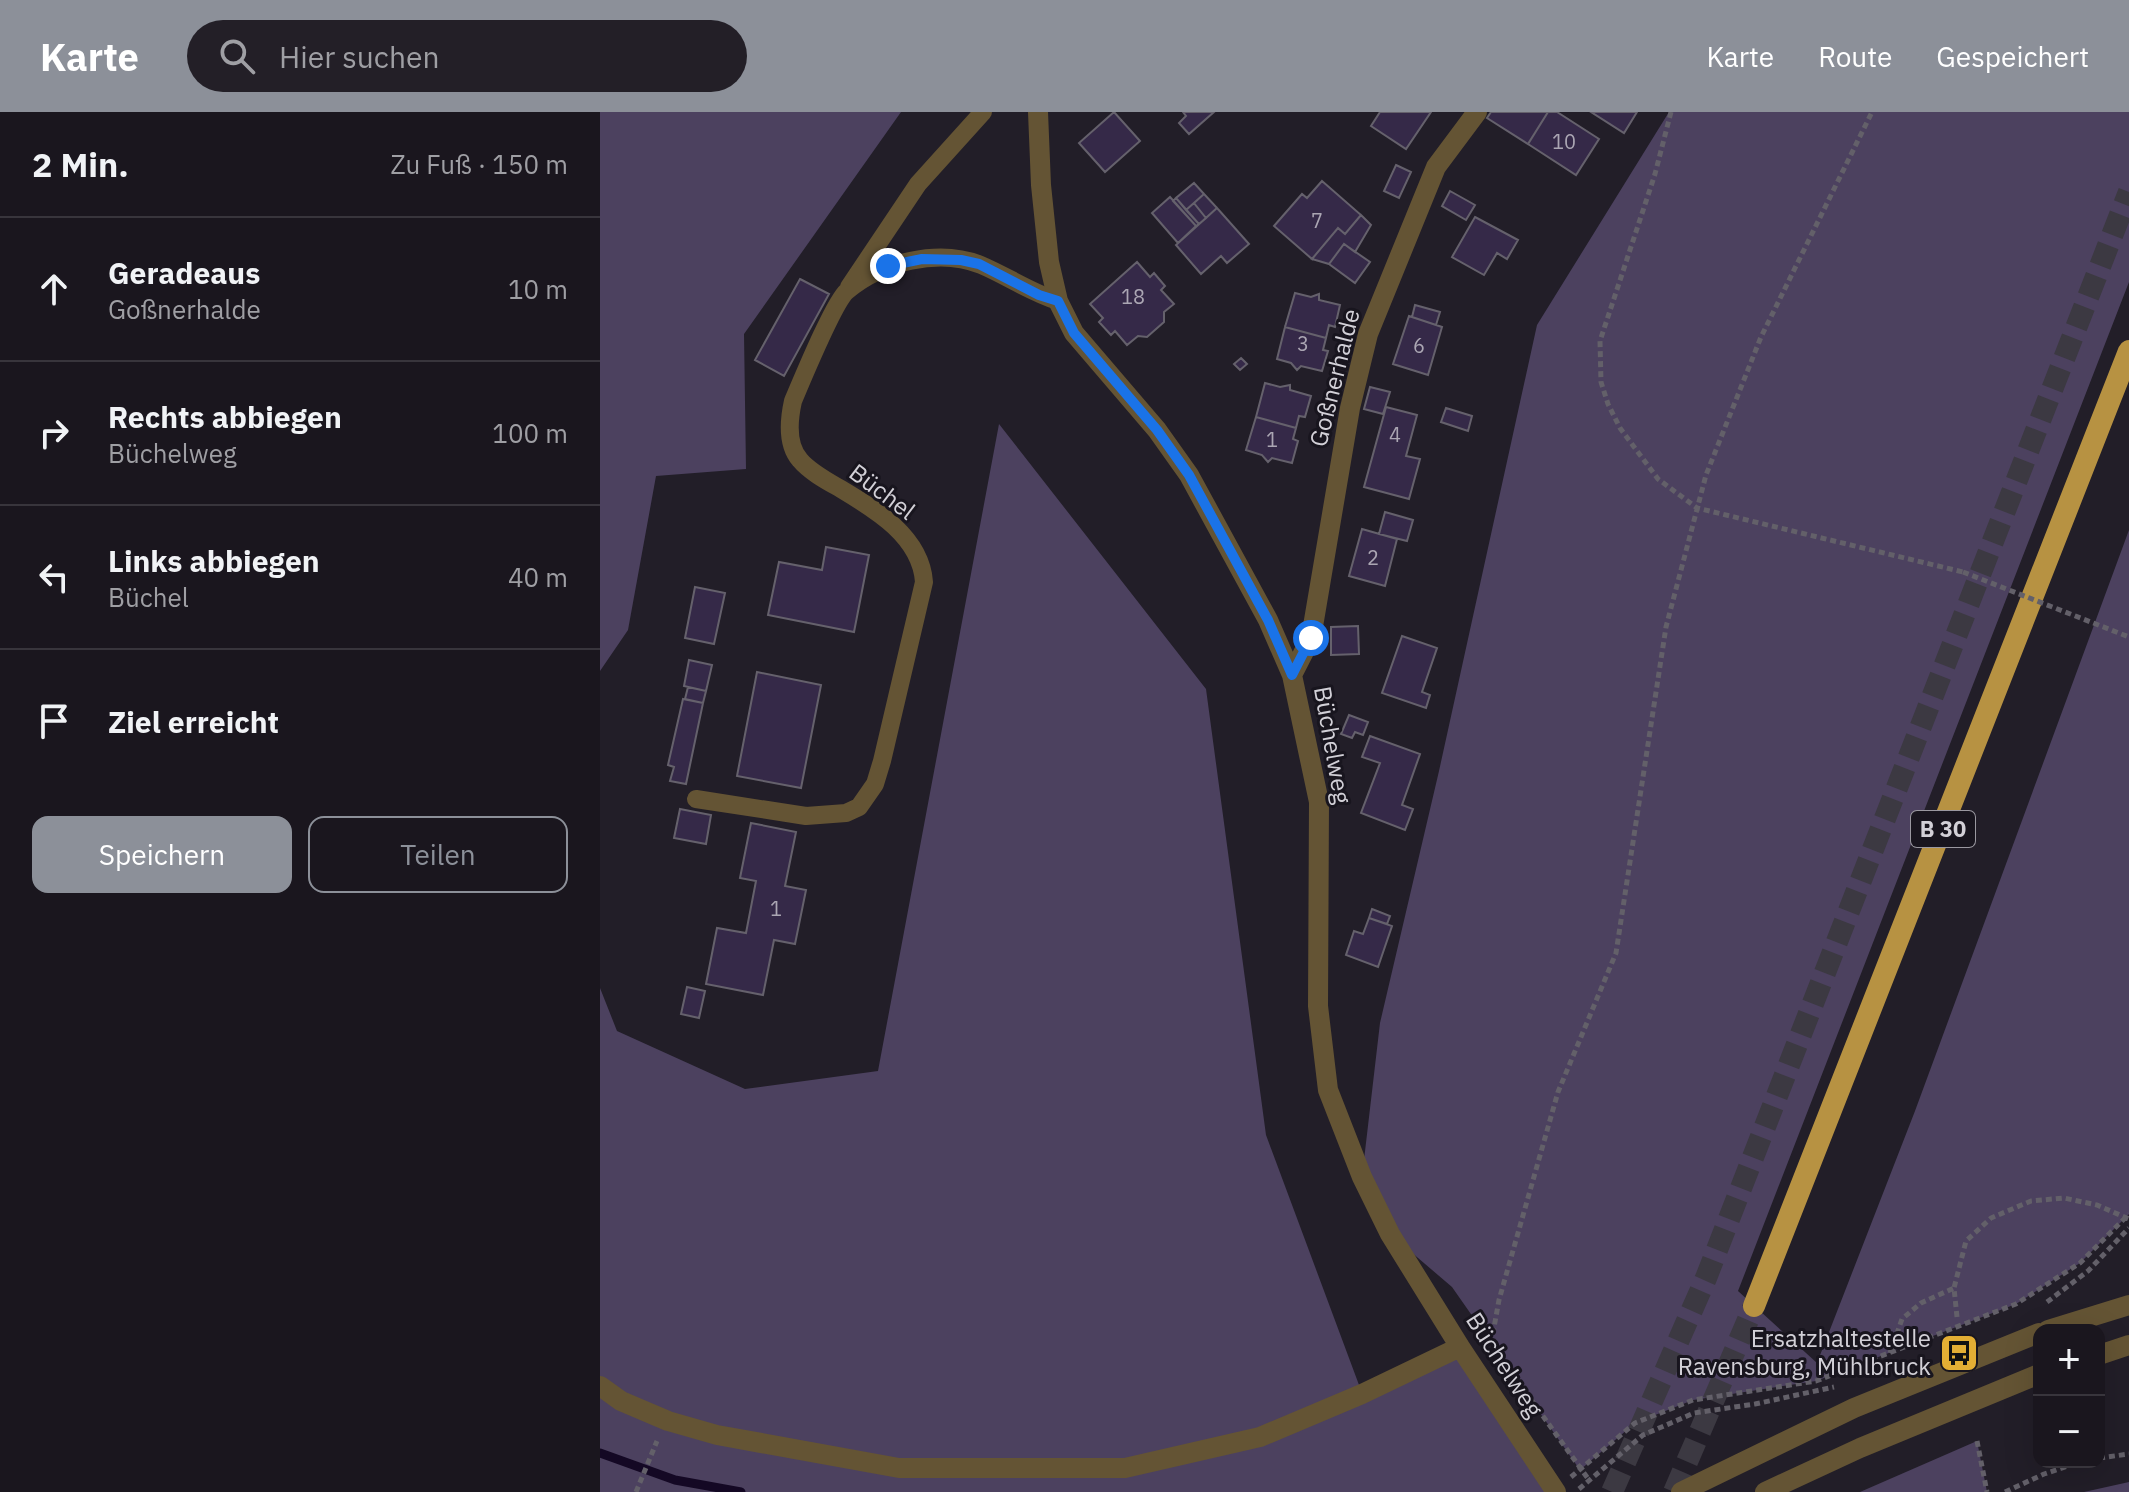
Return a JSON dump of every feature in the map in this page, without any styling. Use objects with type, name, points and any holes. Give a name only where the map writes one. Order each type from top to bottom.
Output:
[{"type":"highway","name":"B 30","points":[[1754,1306],[2129,351]]},
{"type":"street","name":"Büchelweg","points":[[1038,112],[1049,262],[1058,301],[1074,333],[1157,430],[1189,475],[1268,620],[1292,675],[1319,802],[1318,1006],[1328,1090],[1362,1177],[1390,1234],[1556,1492]]},
{"type":"street","name":"Goßnerhalde","points":[[1292,675],[1311,638],[1350,408],[1368,334],[1436,167],[1477,112]]},
{"type":"street","points":[[2067,1324],[2129,1305]]},
{"type":"street","points":[[1681,1492],[1854,1408],[2033,1335]]},
{"type":"street","points":[[2105,1353],[2129,1345]]},
{"type":"street","points":[[600,1386],[621,1401],[668,1421],[717,1435],[899,1468],[1125,1468],[1260,1437],[1362,1394],[1460,1347]]},
{"type":"street","points":[[1765,1492],[1860,1448],[2033,1376]]},
{"type":"lane","name":"Büchel","points":[[696,799],[806,816],[846,813],[859,807],[866,799],[882,761],[924,582],[923,570],[913,547],[874,509],[799,460],[791,442],[789,417],[793,401],[845,292],[918,184],[983,112]]},
{"type":"lane","points":[[845,292],[888,266],[943,258],[979,264],[1039,295],[1058,301]]},
{"type":"path","points":[[1671,112],[1655,174],[1600,341],[1599,363],[1608,404],[1628,440],[1658,479],[1697,508],[1963,572],[2129,637]]},
{"type":"path","points":[[1589,1480],[1491,1344],[1499,1300],[1558,1092],[1616,953],[1666,627],[1706,475],[1761,337],[1872,112]]},
{"type":"path","points":[[1580,1470],[1635,1423],[1693,1400],[1816,1381],[2016,1304],[2080,1263],[2128,1216],[2064,1198],[2031,1201],[1991,1218],[1966,1241],[1954,1288],[1957,1317]]},
{"type":"path","points":[[2033,1308],[2047,1302],[2088,1271],[2129,1228]]},
{"type":"path","points":[[1890,1353],[1902,1319],[1921,1303],[1954,1288]]},
{"type":"path","points":[[1576,1492],[1643,1435],[1694,1413],[1818,1392],[1848,1382]]},
{"type":"path","points":[[1977,1441],[1987,1492]]},
{"type":"path","points":[[2105,1457],[2129,1454]]},
{"type":"path","points":[[636,1492],[650,1455]]},
{"type":"path","points":[[2005,1492],[2062,1468]]},
{"type":"shaded area","points":[[600,112],[901,112],[744,334],[746,469],[656,476],[628,630],[600,671]]},
{"type":"shaded area","points":[[1669,112],[2129,112],[2129,282],[1738,1291],[1817,1363],[1915,1111],[2129,530],[2129,1214],[2080,1263],[2016,1304],[1816,1381],[1693,1400],[1635,1423],[1580,1470],[1452,1287],[1390,1234],[1362,1177],[1380,1023],[1537,325]]},
{"type":"shaded area","points":[[999,424],[1206,689],[1266,1135],[1362,1393],[1460,1347],[1552,1492],[600,1492],[600,988],[617,1031],[745,1089],[878,1071]]},
{"type":"shaded area","points":[[1977,1441],[1987,1492],[1860,1492]]},
{"type":"shaded area","points":[[2129,1482],[2129,1492],[2084,1492]]},
{"type":"building","points":[[1114,112],[1140,141],[1105,172],[1079,143]]},
{"type":"building","points":[[1183,112],[1214,112],[1189,134],[1179,123],[1186,116]]},
{"type":"building","points":[[1380,112],[1431,112],[1406,149],[1371,126]]},
{"type":"building","points":[[1491,112],[1548,112],[1528,144],[1487,118]]},
{"type":"building","points":[[1548,112],[1557,112],[1599,139],[1576,175],[1528,144]]},
{"type":"building","points":[[1591,112],[1637,112],[1624,133]]},
{"type":"building","points":[[1396,165],[1411,172],[1399,198],[1384,191]]},
{"type":"building","points":[[1322,181],[1361,215],[1345,234],[1338,228],[1312,259],[1274,226],[1302,194],[1307,198]]},
{"type":"building","points":[[1194,183],[1204,194],[1186,210],[1176,198]]},
{"type":"building","points":[[1450,191],[1475,205],[1466,220],[1442,206]]},
{"type":"building","points":[[1204,194],[1217,208],[1206,218],[1194,203]]},
{"type":"building","points":[[1170,197],[1196,226],[1178,243],[1152,213]]},
{"type":"building","points":[[1176,198],[1199,224],[1196,226],[1173,201]]},
{"type":"building","points":[[1194,203],[1206,218],[1199,224],[1186,210]]},
{"type":"building","points":[[1217,208],[1249,244],[1227,263],[1221,256],[1201,274],[1176,245]]},
{"type":"building","points":[[1361,215],[1371,225],[1355,252],[1344,244],[1329,264],[1312,259],[1338,228],[1345,234]]},
{"type":"building","points":[[1475,217],[1518,240],[1507,259],[1497,253],[1484,275],[1452,257]]},
{"type":"building","points":[[1344,244],[1370,262],[1355,283],[1329,264]]},
{"type":"building","points":[[1137,262],[1150,277],[1154,273],[1165,286],[1161,290],[1174,304],[1164,312],[1164,322],[1147,337],[1138,336],[1127,345],[1115,331],[1111,335],[1099,322],[1103,318],[1090,304]]},
{"type":"building","points":[[800,279],[829,294],[784,376],[755,360]]},
{"type":"building","points":[[1295,293],[1311,297],[1319,294],[1319,300],[1340,305],[1335,327],[1329,325],[1326,338],[1285,327]]},
{"type":"building","points":[[1415,305],[1440,312],[1436,325],[1412,317]]},
{"type":"building","points":[[1409,316],[1442,327],[1428,375],[1393,364]]},
{"type":"building","points":[[1285,327],[1326,338],[1323,350],[1328,351],[1322,371],[1301,366],[1297,370],[1291,363],[1277,359]]},
{"type":"building","points":[[1241,358],[1247,364],[1240,370],[1234,364]]},
{"type":"building","points":[[1265,383],[1280,387],[1290,385],[1290,390],[1311,396],[1305,417],[1299,416],[1296,428],[1256,417]]},
{"type":"building","points":[[1370,387],[1390,392],[1383,414],[1364,409]]},
{"type":"building","points":[[1386,407],[1417,415],[1406,456],[1420,459],[1409,499],[1364,487]]},
{"type":"building","points":[[1446,408],[1472,416],[1468,431],[1441,422]]},
{"type":"building","points":[[1256,417],[1296,428],[1293,439],[1298,441],[1292,463],[1272,458],[1268,462],[1262,455],[1246,450]]},
{"type":"building","points":[[1385,512],[1413,520],[1407,541],[1379,534]]},
{"type":"building","points":[[1362,529],[1397,539],[1385,586],[1349,576]]},
{"type":"building","points":[[826,547],[869,555],[854,632],[768,615],[779,562],[822,570]]},
{"type":"building","points":[[695,587],[725,593],[714,644],[685,638]]},
{"type":"building","points":[[1358,626],[1359,654],[1331,655],[1331,627]]},
{"type":"building","points":[[1402,636],[1437,648],[1422,692],[1430,695],[1426,708],[1382,693]]},
{"type":"building","points":[[689,660],[712,665],[706,691],[684,686]]},
{"type":"building","points":[[757,672],[821,685],[801,788],[737,776]]},
{"type":"building","points":[[688,687],[706,691],[703,703],[685,699]]},
{"type":"building","points":[[683,699],[703,703],[686,784],[670,781],[674,767],[668,765]]},
{"type":"building","points":[[1349,715],[1368,722],[1363,735],[1355,732],[1352,738],[1341,734]]},
{"type":"building","points":[[1370,736],[1420,754],[1402,805],[1413,809],[1405,830],[1361,813],[1380,763],[1362,757]]},
{"type":"building","points":[[680,809],[711,815],[706,844],[674,838]]},
{"type":"building","points":[[751,823],[796,832],[785,886],[806,890],[795,944],[774,940],[763,995],[706,984],[717,928],[746,933],[756,881],[740,878]]},
{"type":"building","points":[[1372,909],[1390,916],[1387,924],[1369,918]]},
{"type":"building","points":[[1369,918],[1392,926],[1378,967],[1346,955],[1354,931],[1363,934]]},
{"type":"building","points":[[687,987],[705,991],[699,1018],[681,1014]]},
{"type":"waterway","points":[[600,1453],[675,1480],[741,1492]]},
{"type":"tunnel","points":[[1612,1492],[1706,1278],[2129,192]]},
{"type":"tunnel","points":[[1674,1492],[1754,1306]]},
{"type":"place","name":"Ersatzhaltestelle Ravensburg, Mühlbruck","points":[[1959,1353]]},
{"type":"route","points":[[888,266],[922,259],[961,260],[979,264],[1039,295],[1058,301],[1074,333],[1157,430],[1189,475],[1268,620],[1292,675],[1311,638]]}]
